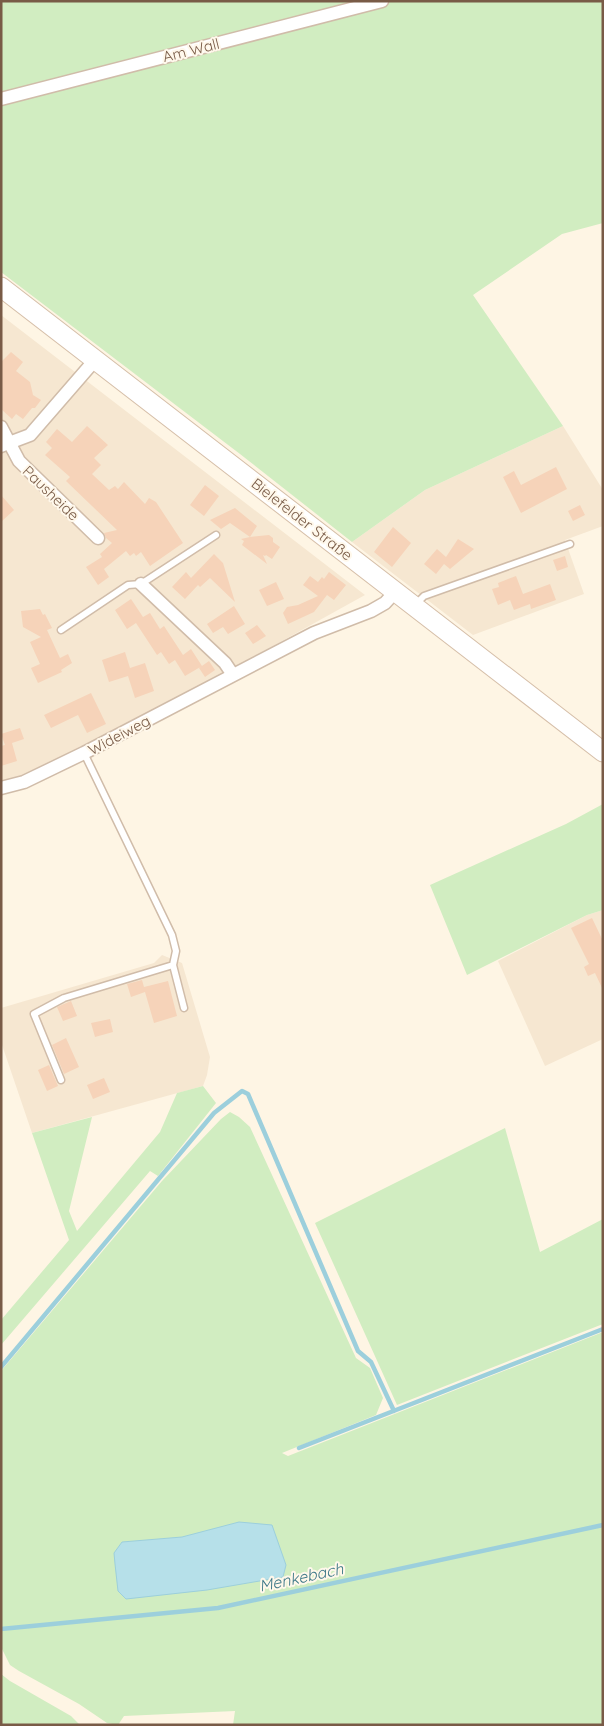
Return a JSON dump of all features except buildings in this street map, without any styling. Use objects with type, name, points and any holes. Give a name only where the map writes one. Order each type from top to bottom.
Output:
[{"type":"main road","name":"Bielefelder Straße","points":[[1,287],[603,752]]},
{"type":"street","name":"Am Wall","points":[[1,99],[382,1]]},
{"type":"street","points":[[6,445],[30,435],[95,360]]},
{"type":"street","name":"Pausheide","points":[[1,427],[6,445],[19,461],[98,538]]},
{"type":"street","points":[[141,584],[225,663],[233,675]]},
{"type":"street","name":"Wideiweg","points":[[1,788],[24,782],[84,754],[314,632],[371,611],[386,603],[396,591]]},
{"type":"lane","points":[[61,630],[128,585],[141,584],[216,535]]},
{"type":"lane","points":[[414,605],[424,596],[570,544]]},
{"type":"lane","points":[[84,754],[172,935],[176,951],[173,965],[184,1008]]},
{"type":"lane","points":[[61,1080],[34,1014],[64,998],[173,965]]},
{"type":"shaded area","points":[[1,315],[365,595],[224,673],[82,748],[21,776],[1,781]]},
{"type":"shaded area","points":[[563,426],[603,490],[603,526],[565,540],[584,594],[473,635],[352,542],[425,490]]},
{"type":"shaded area","points":[[603,910],[603,1039],[545,1066],[498,961],[587,915]]},
{"type":"shaded area","points":[[162,955],[182,963],[210,1057],[203,1086],[32,1133],[1,1042],[1,1008],[154,963]]},
{"type":"green space","points":[[1,1],[603,1],[603,223],[562,234],[473,295],[563,426],[425,490],[352,542],[1,272]]},
{"type":"green space","points":[[603,804],[603,910],[587,915],[467,975],[430,885],[566,824]]},
{"type":"green space","points":[[203,1086],[216,1103],[158,1176],[150,1171],[1,1345],[1,1320],[69,1240],[32,1133],[92,1117],[69,1211],[77,1231],[160,1132],[177,1093]]},
{"type":"green space","points":[[230,1112],[250,1127],[356,1358],[370,1368],[383,1398],[376,1415],[282,1453],[288,1456],[603,1332],[603,1725],[233,1725],[235,1711],[124,1716],[118,1725],[107,1723],[79,1704],[10,1665],[1,1647],[1,1371],[162,1181]]},
{"type":"green space","points":[[505,1128],[540,1252],[603,1219],[603,1324],[397,1405],[315,1223]]},
{"type":"green space","points":[[1,1674],[71,1716],[80,1725],[1,1725]]},
{"type":"water","points":[[239,1522],[272,1525],[286,1565],[283,1577],[207,1590],[126,1599],[118,1591],[114,1553],[122,1542],[182,1537]]},
{"type":"waterway","points":[[1,1367],[214,1113],[242,1091],[248,1094],[358,1351],[371,1362],[394,1411]]},
{"type":"waterway","points":[[299,1448],[603,1329]]},
{"type":"waterway","name":"Menkebach","points":[[1,1629],[218,1608],[603,1525]]}]
